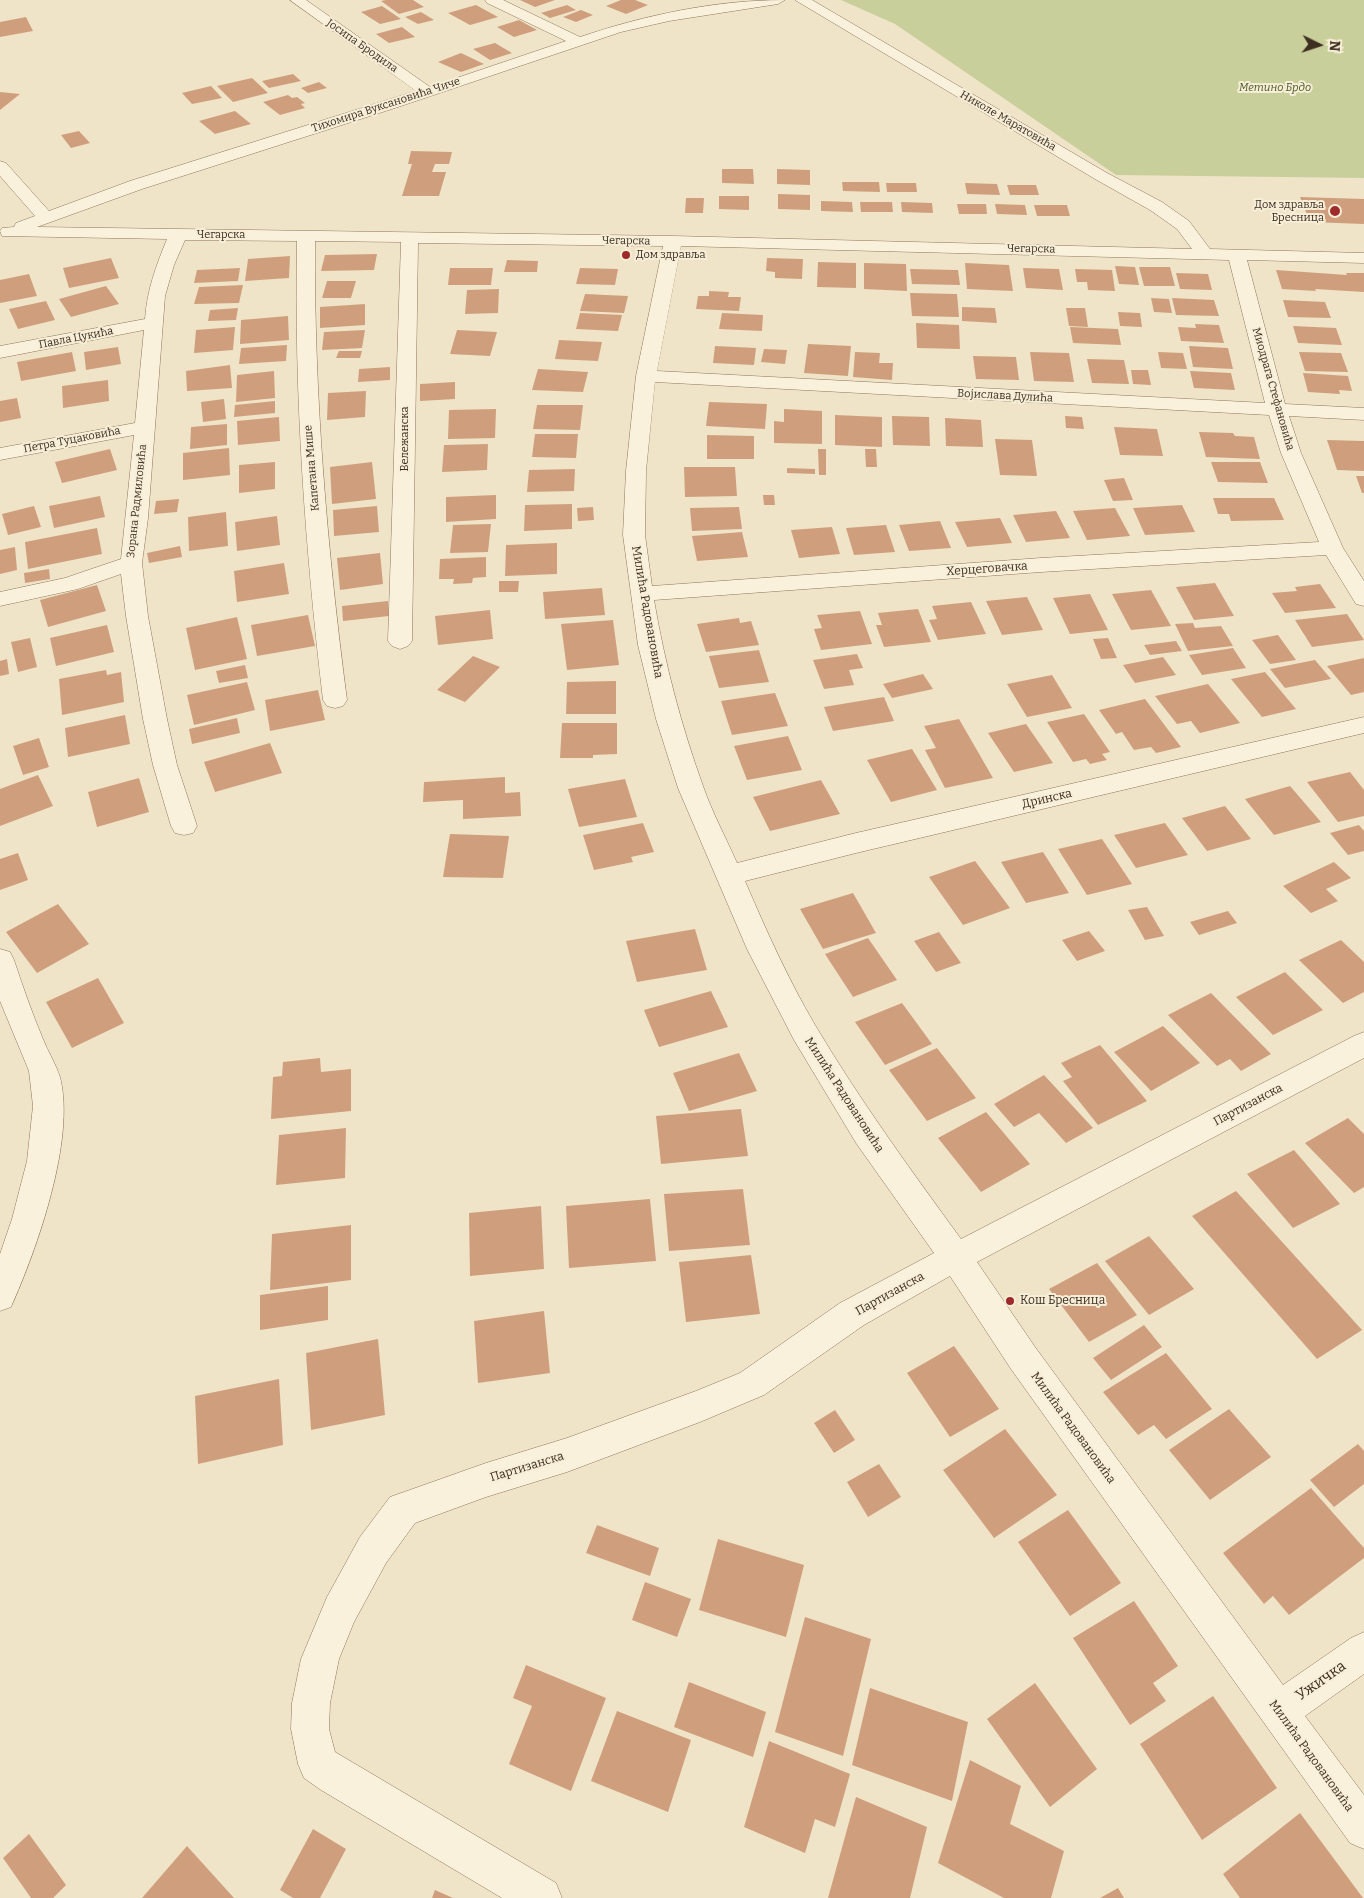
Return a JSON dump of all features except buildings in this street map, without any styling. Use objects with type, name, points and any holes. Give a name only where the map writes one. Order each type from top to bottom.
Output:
[{"type":"street","name":"Јосипа Бродила","points":[[297,0],[427,92]]},
{"type":"street","points":[[492,0],[578,42]]},
{"type":"street","name":"Тихомира Вуксановића Чиче","points":[[4,233],[136,184],[578,42],[650,21],[778,0]]},
{"type":"street","name":"Николе Маратовића","points":[[802,0],[1156,206],[1183,225],[1204,253]]},
{"type":"street","points":[[0,166],[45,217]]},
{"type":"street","name":"Чегарска","points":[[4,233],[410,237],[1364,258]]},
{"type":"street","name":"Зорана Радмиловића","points":[[178,235],[160,278],[153,323],[137,518],[131,563],[137,616],[155,719],[165,765],[184,826]]},
{"type":"street","name":"Капетана Мише","points":[[306,236],[304,311],[307,410],[325,623],[335,700]]},
{"type":"street","name":"Вележанска","points":[[400,641],[404,506],[406,316],[410,237]]},
{"type":"street","name":"Милића Радовановића","points":[[674,242],[646,376],[636,471],[634,535],[650,645],[668,719],[692,788],[761,949],[804,1032],[867,1134],[957,1259],[1023,1358],[1364,1829]]},
{"type":"street","name":"Миодрага Стефановића","points":[[1237,255],[1277,410],[1291,453],[1332,548],[1364,599]]},
{"type":"street","name":"Павла Цукића","points":[[0,352],[153,323]]},
{"type":"street","name":"Војислава Дулића","points":[[646,376],[1364,414]]},
{"type":"street","name":"Петра Туцаковића","points":[[0,454],[84,436],[145,427]]},
{"type":"street","name":"Херцеговачка","points":[[643,594],[1040,565],[1332,548]]},
{"type":"street","points":[[0,599],[70,584],[131,563]]},
{"type":"street","name":"Дринска","points":[[730,875],[964,817],[1364,725]]},
{"type":"street","points":[[0,960],[11,996],[46,1080],[47,1117],[39,1174],[26,1222],[0,1296]]},
{"type":"street","name":"Партизанска","points":[[541,1898],[335,1776],[318,1764],[310,1728],[311,1703],[320,1658],[340,1610],[373,1550],[403,1510],[486,1480],[567,1455],[700,1406],[752,1384],[852,1314],[1364,1044]]},
{"type":"street","name":"Ужичка","points":[[1278,1711],[1364,1651]]},
{"type":"green space","name":"Метино Брдо","points":[[841,0],[1364,0],[1364,178],[1116,175],[895,24]]},
{"type":"place","name":"Дом здравља Бресница","points":[[1335,211]]},
{"type":"place","name":"Дом здравља","points":[[626,255]]},
{"type":"place","name":"Кош Бресница","points":[[1010,1301]]}]
